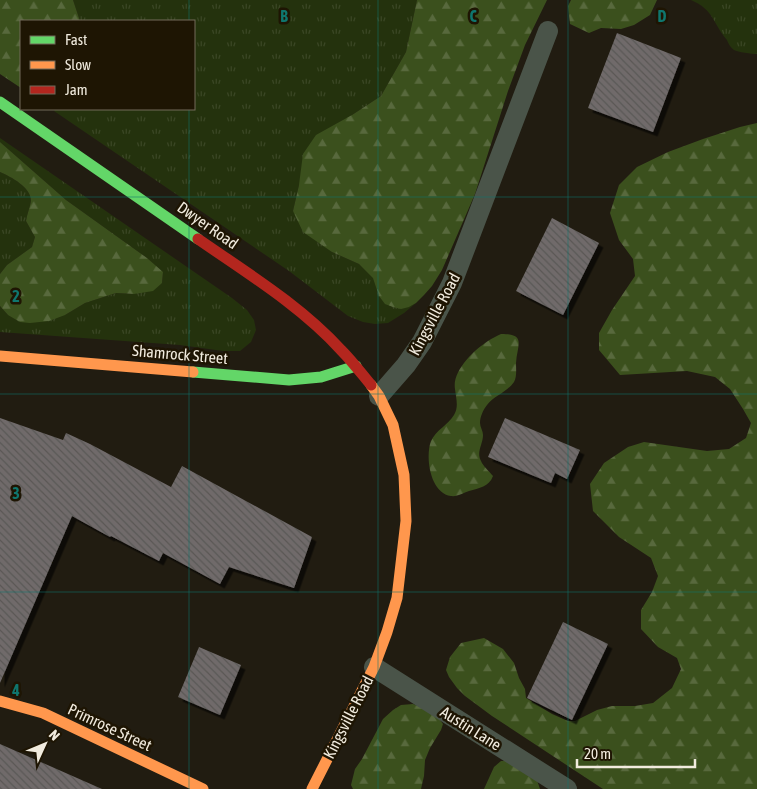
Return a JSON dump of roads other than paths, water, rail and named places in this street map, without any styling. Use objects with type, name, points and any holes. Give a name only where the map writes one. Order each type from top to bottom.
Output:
[{"type":"street","name":"Dwyer Road","points":[[0,102],[276,293],[304,315],[340,348],[379,396]]},
{"type":"street","name":"Shamrock Street","points":[[0,356],[289,380],[321,377],[356,366]]},
{"type":"street","name":"Kingsville Road","points":[[312,789],[374,667],[397,598],[406,521],[404,475],[393,426],[379,396]]},
{"type":"street","name":"Primrose Street","points":[[0,700],[50,717],[203,789]]},
{"type":"lane","name":"Kingsville Road","points":[[379,396],[406,365],[422,342],[452,283],[548,31]]},
{"type":"lane","name":"Austin Lane","points":[[374,667],[567,789]]}]
